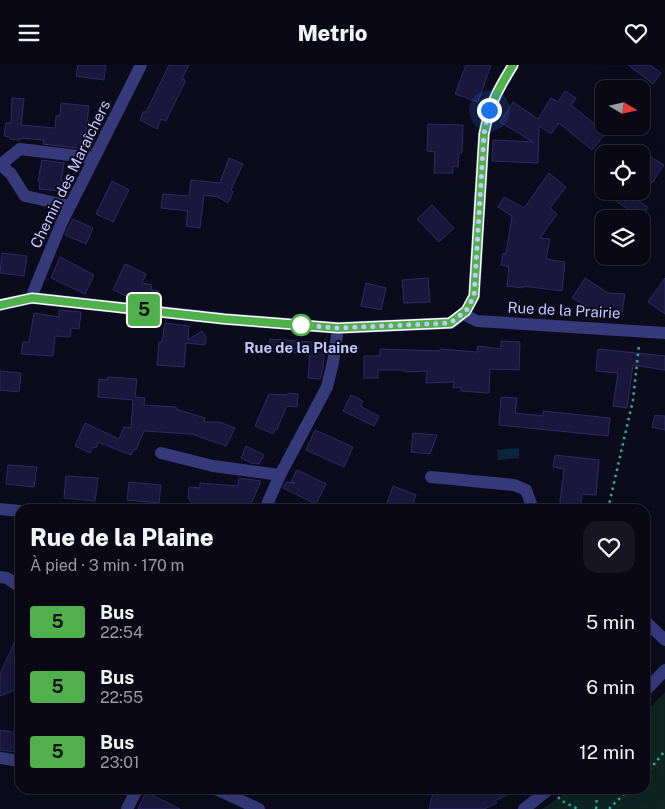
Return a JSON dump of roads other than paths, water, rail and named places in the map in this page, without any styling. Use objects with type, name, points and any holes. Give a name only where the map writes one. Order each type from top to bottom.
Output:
[{"type":"street","name":"Chemin des Maraîchers","points":[[32,298],[70,206],[141,65]]},
{"type":"street","points":[[0,305],[32,298],[224,319],[338,328],[450,323],[463,314],[474,296],[484,134],[489,110],[496,93],[513,65]]},
{"type":"street","points":[[70,206],[25,196],[11,174],[0,165],[20,149],[94,158]]},
{"type":"street","name":"Rue de la Prairie","points":[[463,314],[477,321],[665,333]]},
{"type":"street","points":[[267,504],[280,475],[327,387],[338,328]]},
{"type":"street","points":[[161,453],[213,466],[280,475]]},
{"type":"street","points":[[431,477],[514,485],[526,490],[531,504]]},
{"type":"street","points":[[0,509],[15,510]]},
{"type":"street","points":[[0,577],[6,578],[15,584]]},
{"type":"street","points":[[650,626],[665,639]]},
{"type":"street","points":[[650,686],[665,670]]},
{"type":"street","points":[[0,758],[15,760]]},
{"type":"street","points":[[127,809],[134,794]]},
{"type":"street","points":[[227,794],[259,809]]},
{"type":"street","points":[[524,809],[543,794]]},
{"type":"water","points":[[519,448],[519,458],[498,460],[497,450]]},
{"type":"place","name":"Rue de la Plaine","points":[[301,325]]}]
